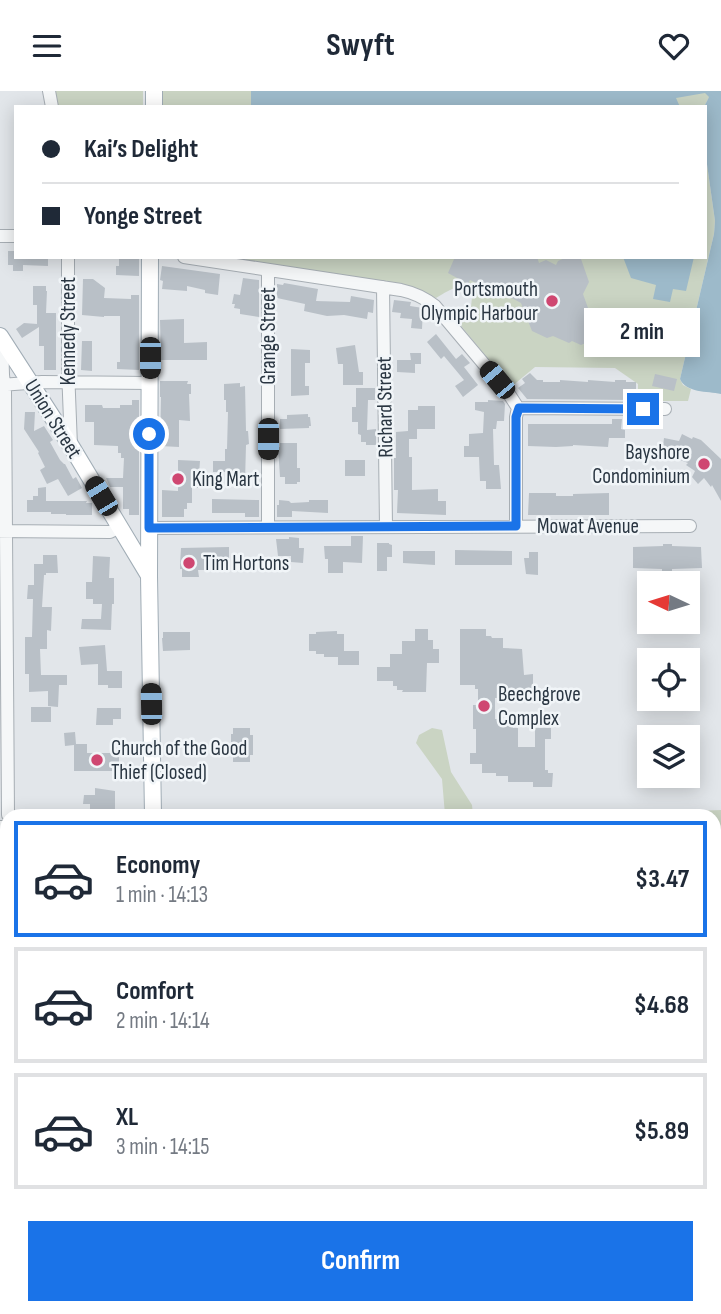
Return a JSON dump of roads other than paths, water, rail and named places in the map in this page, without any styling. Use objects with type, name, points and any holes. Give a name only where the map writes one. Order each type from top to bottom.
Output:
[{"type":"main road","points":[[150,259],[149,576],[153,809]]},
{"type":"main road","name":"Union Street","points":[[1,337],[71,446],[149,576]]},
{"type":"main road","name":"Union Street","points":[[105,503],[129,523],[149,528]]},
{"type":"street","name":"Kennedy Street","points":[[68,259],[71,446]]},
{"type":"street","points":[[197,259],[383,287],[426,299],[435,306],[519,408]]},
{"type":"street","name":"Grange Street","points":[[268,270],[268,527]]},
{"type":"street","name":"Richard Street","points":[[383,287],[386,527]]},
{"type":"street","points":[[1,337],[8,809]]},
{"type":"street","points":[[3,385],[68,382],[150,383]]},
{"type":"street","points":[[519,408],[665,409]]},
{"type":"street","points":[[516,526],[516,417],[519,408]]},
{"type":"street","name":"Mowat Avenue","points":[[149,528],[690,526]]},
{"type":"street","points":[[3,531],[110,532],[120,527]]},
{"type":"water","points":[[251,91],[721,91],[721,394],[692,389],[680,379],[714,234],[715,221],[707,164],[705,105],[709,97],[705,93],[676,98],[679,105],[251,105]]},
{"type":"water","points":[[624,259],[694,259],[686,291],[673,289],[670,302],[653,299],[656,285],[631,278]]},
{"type":"place","name":"Portsmouth Olympic Harbour","points":[[552,301]]},
{"type":"place","name":"Bayshore Condominium","points":[[704,464]]},
{"type":"place","name":"King Mart","points":[[178,479]]},
{"type":"place","name":"Tim Hortons","points":[[189,563]]},
{"type":"place","name":"Beechgrove Complex","points":[[484,706]]},
{"type":"place","name":"Church of the Good Thief (Closed)","points":[[97,760]]}]
